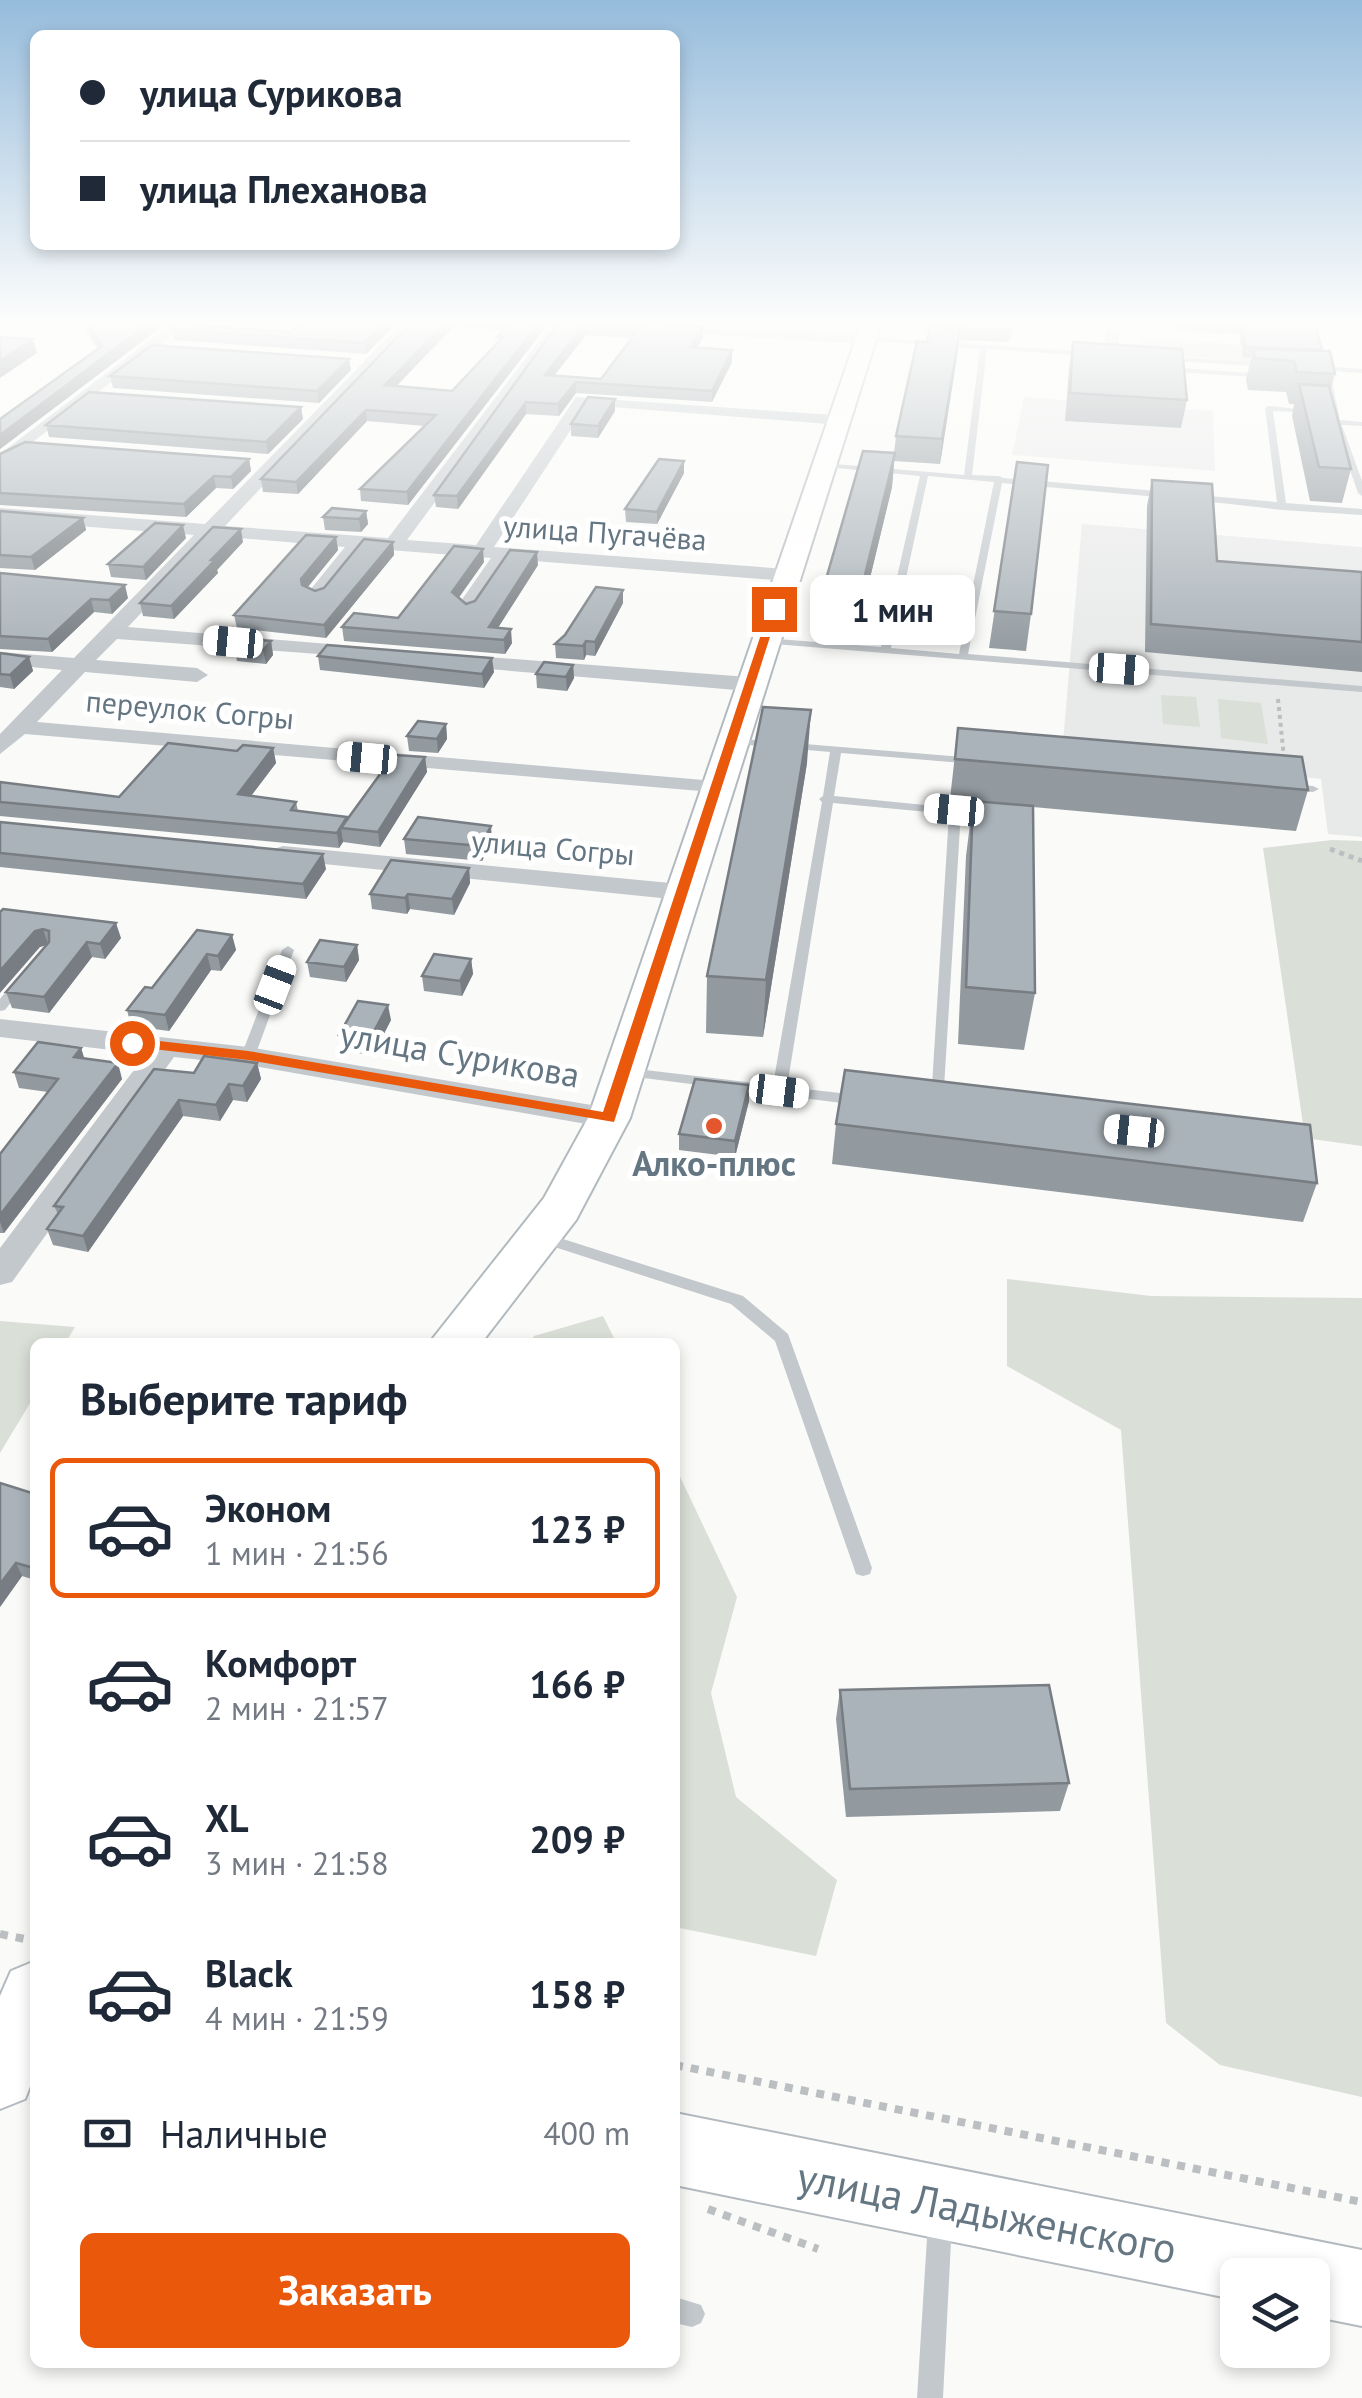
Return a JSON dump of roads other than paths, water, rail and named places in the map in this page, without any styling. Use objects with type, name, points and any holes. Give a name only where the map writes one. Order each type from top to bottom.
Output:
[{"type":"main road","points":[[457,1338],[544,1238],[586,1171],[609,1118],[748,684],[836,436]]},
{"type":"main road","name":"улица Ладыженского","points":[[682,2177],[942,2203],[1220,2259]]},
{"type":"main road","points":[[1330,2282],[1362,2288]]},
{"type":"street","points":[[0,462],[34,436]]},
{"type":"street","points":[[0,747],[114,632],[141,589],[210,529],[289,436]]},
{"type":"street","points":[[393,546],[475,436]]},
{"type":"street","points":[[481,552],[558,436]]},
{"type":"street","points":[[23,444],[61,447]]},
{"type":"street","name":"улица Пугачёва","points":[[0,514],[786,576]]},
{"type":"street","points":[[316,594],[359,542]]},
{"type":"street","points":[[466,608],[503,554]]},
{"type":"street","points":[[114,632],[392,655]]},
{"type":"street","points":[[0,658],[198,675]]},
{"type":"street","points":[[431,658],[748,684]]},
{"type":"street","name":"переулок Согры","points":[[19,727],[714,788]]},
{"type":"street","name":"улица Согры","points":[[253,851],[681,892]]},
{"type":"street","name":"улица Сурикова","points":[[0,1028],[248,1056],[609,1118]]},
{"type":"street","points":[[0,1273],[166,1046]]},
{"type":"lane","points":[[968,476],[973,436]]},
{"type":"lane","points":[[1273,436],[1282,506]]},
{"type":"lane","points":[[1342,436],[1362,493]]},
{"type":"lane","points":[[826,466],[1362,512]]},
{"type":"lane","points":[[885,651],[925,473]]},
{"type":"lane","points":[[962,657],[999,478]]},
{"type":"lane","points":[[764,641],[1362,688]]},
{"type":"lane","points":[[730,740],[995,763]]},
{"type":"lane","points":[[779,1091],[836,750]]},
{"type":"lane","points":[[1274,786],[1314,789]]},
{"type":"lane","points":[[825,799],[954,810],[937,1110]]},
{"type":"lane","points":[[248,1056],[288,950]]},
{"type":"lane","points":[[0,1007],[35,966]]},
{"type":"lane","points":[[624,1072],[878,1102]]},
{"type":"lane","points":[[918,1107],[957,1112]]},
{"type":"lane","points":[[544,1238],[737,1300],[782,1338],[863,1568]]},
{"type":"lane","points":[[930,2398],[942,2203]]},
{"type":"place","name":"Алко-плюс","points":[[714,1126]]}]
